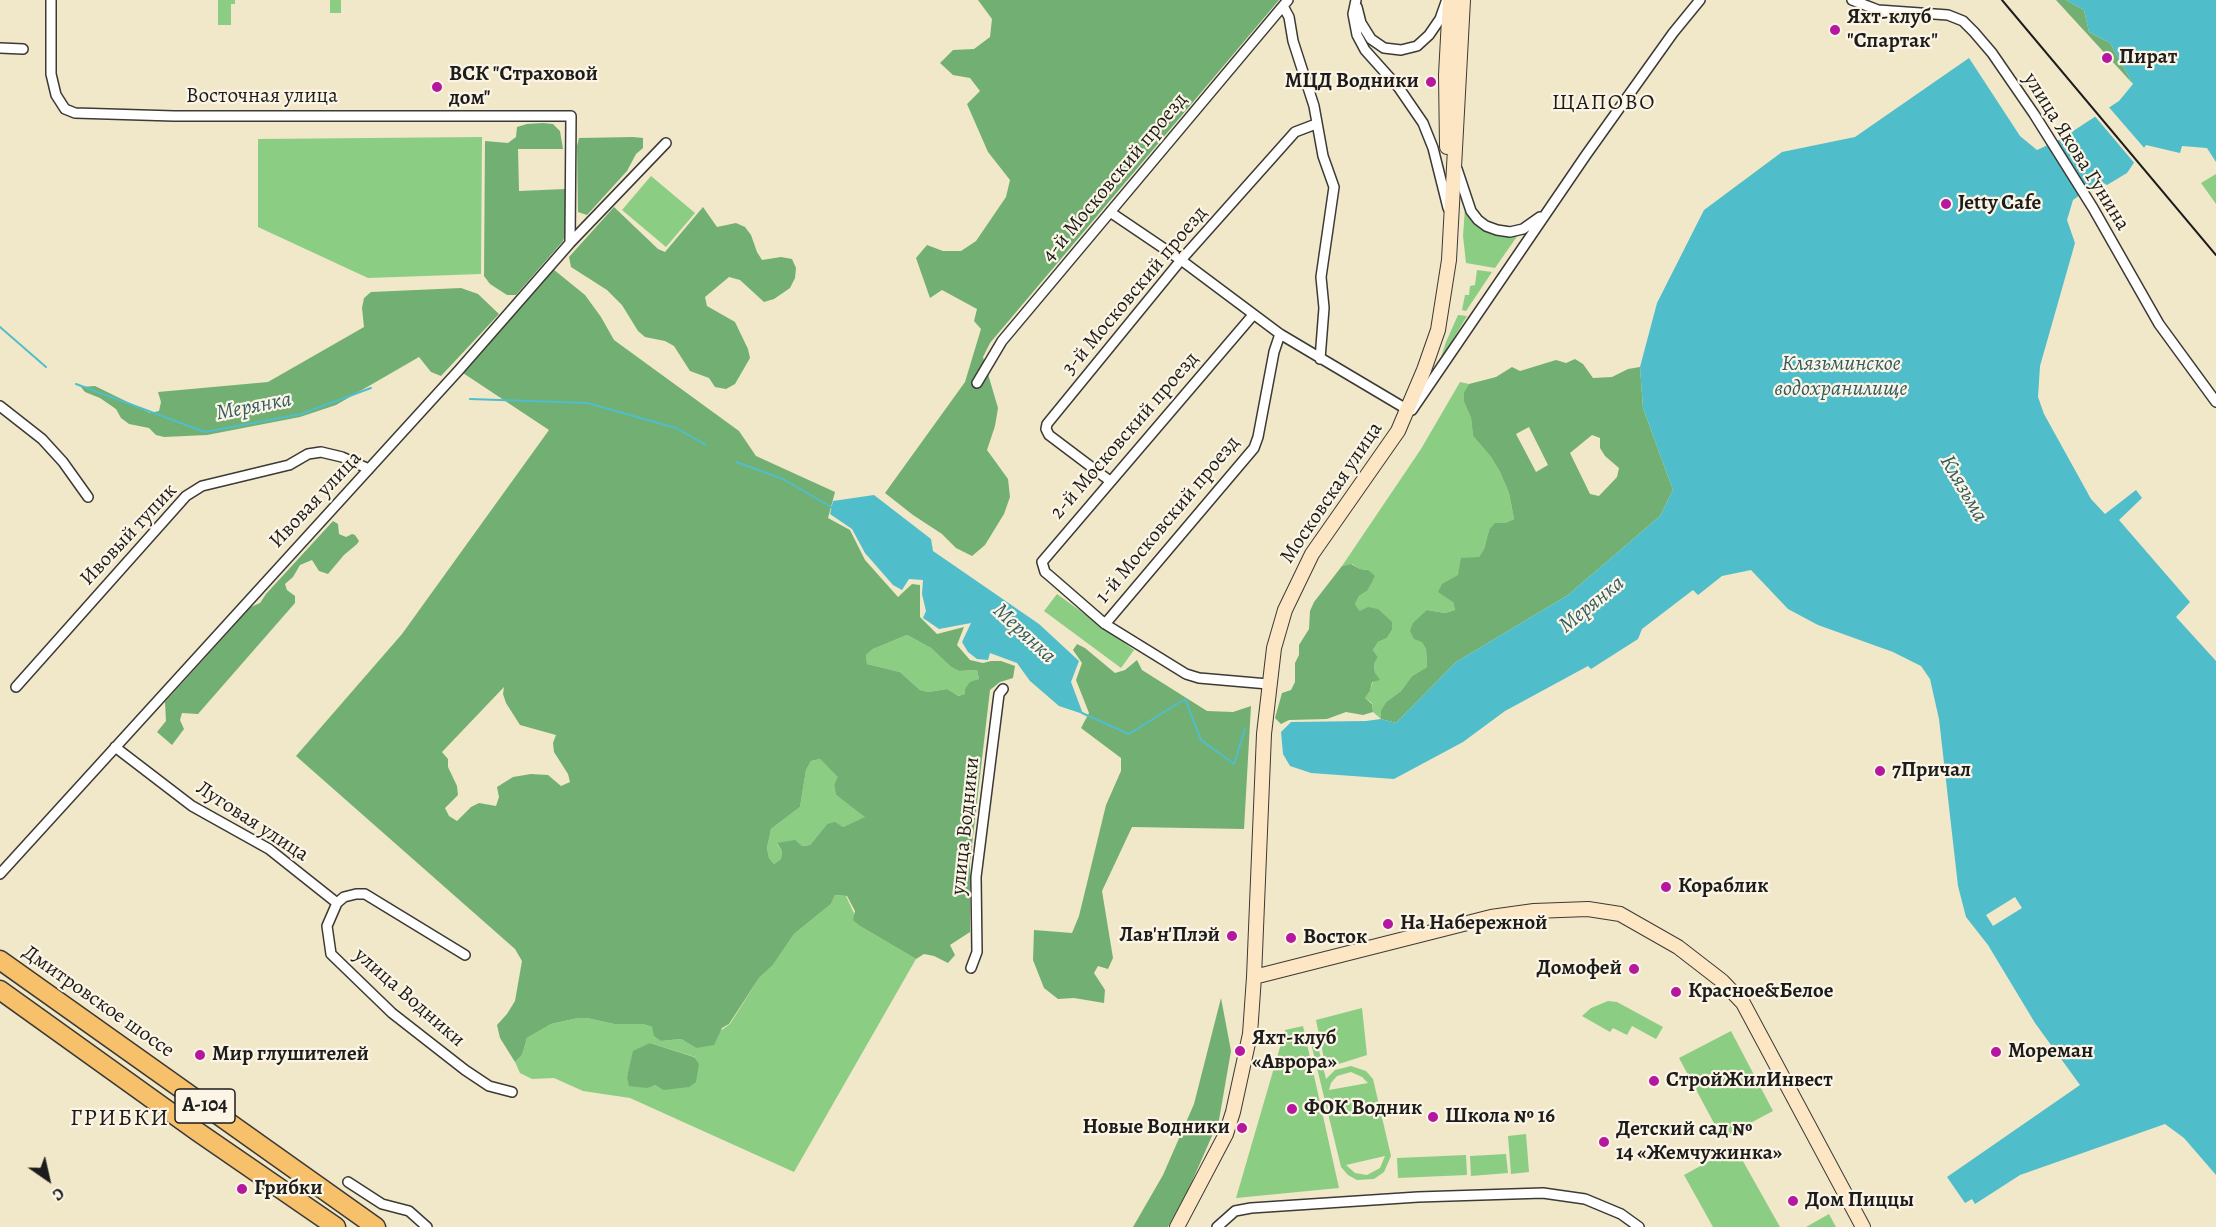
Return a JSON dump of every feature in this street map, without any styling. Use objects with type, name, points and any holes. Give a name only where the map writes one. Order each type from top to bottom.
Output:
[{"type":"highway","name":"Дмитровское шоссе","points":[[0,960],[376,1227]]},
{"type":"highway","name":"А-104","points":[[5,994],[336,1227]]},
{"type":"main road","points":[[1449,0],[1446,75],[1451,230]]},
{"type":"main road","points":[[1398,431],[1438,330],[1446,285],[1463,0]]},
{"type":"main road","name":"Московская улица","points":[[1180,1226],[1232,1118],[1250,1034],[1263,745],[1268,684],[1274,648],[1285,610],[1298,581],[1327,530],[1398,431]]},
{"type":"main road","points":[[1254,977],[1491,917],[1561,909],[1597,909],[1620,914],[1678,947],[1737,995],[1863,1227]]},
{"type":"street","name":"Восточная улица","points":[[51,0],[51,67],[56,95],[65,109],[75,113],[174,116],[571,116],[570,243]]},
{"type":"street","points":[[1356,0],[1358,15],[1371,39],[1384,48],[1401,50],[1417,46],[1430,35],[1449,0]]},
{"type":"street","points":[[1356,0],[1353,14],[1357,35],[1365,50],[1399,88],[1423,123],[1433,148],[1449,213]]},
{"type":"street","name":"Московская улица","points":[[1398,431],[1491,292],[1673,33],[1700,0]]},
{"type":"street","name":"улица Якова Гунина","points":[[1852,0],[1878,10],[1948,15],[1963,21],[1992,53],[2034,114],[2093,208],[2159,324],[2216,402]]},
{"type":"street","points":[[1286,3],[1293,41],[1314,106],[1323,156],[1334,187],[1321,277],[1324,308],[1320,359]]},
{"type":"street","name":"4-й Московский проезд","points":[[977,383],[1002,341],[1286,3]]},
{"type":"street","points":[[0,48],[23,49]]},
{"type":"street","name":"3-й Московский проезд","points":[[1110,481],[1049,435],[1046,429],[1047,424],[1181,260],[1295,132],[1316,124]]},
{"type":"street","name":"Ивовая улица","points":[[0,874],[570,243],[666,143]]},
{"type":"street","points":[[1454,161],[1471,211],[1478,220],[1497,230],[1510,232],[1523,229],[1554,203]]},
{"type":"street","points":[[1110,212],[1181,260],[1280,334],[1408,410]]},
{"type":"street","name":"2-й Московский проезд","points":[[1105,624],[1045,572],[1043,560],[1253,315]]},
{"type":"street","name":"1-й Московский проезд","points":[[1105,624],[1254,448],[1274,352],[1280,334]]},
{"type":"street","points":[[0,406],[42,438],[63,462],[88,497]]},
{"type":"street","name":"Ивовый тупик","points":[[16,687],[186,496],[202,486],[289,465],[308,454],[321,452],[342,457],[369,468]]},
{"type":"street","points":[[1105,624],[1186,674],[1199,678],[1268,684]]},
{"type":"street","name":"улица Водники","points":[[971,968],[977,952],[976,877],[999,694],[1003,689]]},
{"type":"street","name":"Луговая улица","points":[[115,747],[192,806],[269,849],[337,903]]},
{"type":"street","points":[[337,903],[344,897],[366,894],[465,955]]},
{"type":"street","name":"улица Водники","points":[[337,903],[327,926],[332,954],[355,979],[393,1013],[465,1070],[489,1086],[512,1092]]},
{"type":"street","points":[[348,1182],[382,1204],[409,1211],[428,1227]]},
{"type":"street","points":[[1217,1227],[1235,1211],[1251,1208],[1418,1197],[1543,1193],[1585,1199],[1621,1214],[1639,1227]]},
{"type":"green space","points":[[218,0],[235,0],[235,4],[231,4],[231,25],[218,25]]},
{"type":"green space","points":[[330,0],[341,0],[341,13],[330,13]]},
{"type":"green space","points":[[978,0],[1279,0],[990,343],[983,357],[998,408],[987,450],[1008,479],[1010,497],[1004,514],[985,545],[972,556],[956,548],[942,534],[885,493],[965,382],[981,329],[974,321],[977,309],[942,290],[930,298],[916,258],[927,245],[943,251],[961,251],[976,241],[1006,197],[1010,180],[988,152],[967,104],[980,91],[970,78],[953,75],[940,63],[953,50],[974,49],[990,37],[992,19]]},
{"type":"green space","points":[[2056,0],[2066,0],[2084,10],[2089,32],[2110,43],[2133,84]]},
{"type":"green space","points":[[543,123],[553,124],[560,131],[563,149],[518,149],[519,191],[565,189],[566,232],[563,241],[516,295],[507,295],[490,284],[484,276],[485,141],[508,143],[516,137],[517,127]]},
{"type":"green space","points":[[482,137],[481,274],[368,278],[258,227],[258,139]]},
{"type":"green space","points":[[579,138],[643,138],[643,148],[636,154],[627,171],[587,215],[578,212],[577,146]]},
{"type":"green space","points":[[2216,174],[2216,204],[2201,183]]},
{"type":"green space","points":[[651,176],[695,213],[666,247],[622,210]]},
{"type":"green space","points":[[614,207],[658,249],[665,252],[703,207],[717,227],[736,223],[745,227],[762,260],[781,257],[792,259],[796,268],[795,278],[790,288],[774,299],[764,302],[740,280],[729,277],[705,297],[707,306],[735,322],[748,349],[750,358],[735,384],[726,389],[715,387],[709,378],[690,371],[674,346],[665,341],[645,337],[638,331],[622,305],[607,290],[571,267],[569,257]]},
{"type":"green space","points":[[1465,208],[1480,228],[1490,234],[1503,237],[1518,235],[1495,268],[1466,263],[1463,236]]},
{"type":"green space","points":[[553,269],[585,295],[614,340],[739,431],[756,456],[835,492],[828,518],[850,530],[865,560],[898,597],[912,584],[920,585],[920,617],[937,634],[964,627],[957,645],[970,660],[983,663],[1001,661],[1015,666],[1013,678],[1000,682],[990,690],[970,862],[970,932],[950,945],[955,955],[948,963],[924,954],[916,959],[860,926],[853,920],[855,911],[847,896],[835,895],[831,904],[794,934],[773,965],[759,978],[729,1024],[722,1028],[714,1045],[696,1048],[681,1039],[661,1041],[654,1036],[652,1027],[643,1024],[614,1024],[578,1018],[551,1024],[527,1038],[522,1055],[515,1062],[500,1038],[497,1025],[515,1001],[522,961],[515,949],[296,756],[402,634],[549,430],[463,373]],"holes":[[[907,635],[931,648],[951,667],[959,671],[977,670],[979,679],[970,682],[965,689],[965,694],[958,696],[947,689],[928,692],[920,690],[900,672],[867,664],[866,655],[873,649]],[[504,687],[503,694],[506,703],[520,725],[556,735],[553,743],[554,752],[568,774],[570,782],[561,786],[548,775],[531,774],[513,777],[497,787],[499,797],[496,806],[479,803],[471,807],[457,821],[449,816],[445,808],[458,795],[457,786],[448,767],[448,759],[442,752]],[[820,759],[838,777],[834,785],[836,795],[865,817],[843,827],[835,822],[827,824],[810,845],[802,846],[795,840],[777,843],[782,851],[781,859],[774,864],[769,858],[767,848],[771,829],[800,807],[806,770],[811,761]]]},
{"type":"green space","points":[[1477,270],[1492,272],[1466,311],[1462,310],[1465,295],[1469,295],[1470,286],[1475,285]]},
{"type":"green space","points":[[461,288],[478,294],[499,314],[441,376],[431,372],[419,357],[336,405],[300,417],[207,435],[164,437],[156,435],[149,428],[129,424],[121,418],[116,409],[100,398],[85,392],[81,387],[95,386],[150,413],[159,411],[161,402],[158,392],[268,382],[364,327],[362,308],[364,298],[371,292]]},
{"type":"green space","points":[[1458,315],[1467,316],[1439,363],[1446,342]]},
{"type":"green space","points":[[1575,359],[1583,364],[1593,378],[1612,377],[1628,369],[1640,367],[1643,408],[1673,490],[1660,516],[1568,595],[1456,662],[1396,723],[1381,719],[1381,710],[1386,702],[1401,691],[1412,676],[1427,667],[1426,649],[1422,642],[1414,639],[1410,631],[1413,623],[1427,610],[1445,613],[1455,610],[1453,602],[1438,592],[1442,584],[1458,575],[1461,558],[1479,557],[1484,549],[1489,530],[1495,523],[1505,523],[1514,519],[1509,493],[1500,472],[1491,457],[1473,436],[1471,418],[1464,402],[1464,392],[1469,384],[1496,377],[1512,367],[1520,371],[1556,360],[1566,363]],"holes":[[[1529,427],[1548,465],[1536,472],[1516,434]],[[1592,435],[1600,438],[1600,448],[1605,456],[1619,468],[1617,477],[1599,496],[1590,494],[1570,453]]]},
{"type":"green space","points":[[1460,382],[1469,384],[1464,392],[1464,402],[1471,418],[1473,436],[1491,457],[1500,472],[1509,493],[1514,519],[1489,530],[1484,549],[1479,557],[1458,575],[1453,602],[1455,610],[1445,613],[1427,610],[1422,641],[1426,649],[1427,667],[1412,676],[1401,691],[1386,702],[1381,710],[1381,719],[1373,712],[1372,703],[1365,698],[1370,691],[1375,673],[1374,664],[1378,657],[1373,650],[1378,642],[1387,638],[1392,630],[1360,611],[1355,604],[1359,596],[1367,591],[1368,570],[1360,569],[1352,564],[1342,566],[1421,449]]},
{"type":"green space","points":[[333,521],[338,524],[339,534],[346,537],[355,535],[359,541],[357,544],[328,574],[319,571],[312,560],[300,565],[293,577],[285,584],[287,590],[295,596],[295,603],[198,714],[182,713],[180,720],[184,729],[172,745],[157,732],[166,721],[165,702],[251,607],[260,603]]},
{"type":"green space","points":[[1351,564],[1368,570],[1375,576],[1367,591],[1359,596],[1355,604],[1360,611],[1368,607],[1378,609],[1392,622],[1392,630],[1387,638],[1378,642],[1373,650],[1378,657],[1374,664],[1375,673],[1380,680],[1372,682],[1365,698],[1372,704],[1373,712],[1363,715],[1346,712],[1327,719],[1289,720],[1281,724],[1275,718],[1282,693],[1291,690],[1295,682],[1295,663],[1299,655],[1299,645],[1309,629],[1310,611],[1314,602],[1342,566]]},
{"type":"green space","points":[[1057,594],[1134,650],[1121,668],[1044,611]]},
{"type":"green space","points":[[907,635],[931,648],[951,667],[959,671],[977,670],[979,679],[965,689],[966,694],[957,696],[947,689],[928,692],[920,690],[900,672],[867,664],[866,655],[873,649]]},
{"type":"green space","points":[[1077,644],[1115,673],[1125,670],[1137,660],[1142,670],[1207,711],[1233,712],[1251,706],[1244,829],[1132,827],[1102,891],[1113,958],[1108,969],[1098,966],[1094,973],[1105,990],[1104,1003],[1074,998],[1058,999],[1044,988],[1033,960],[1034,930],[1072,933],[1079,916],[1106,805],[1121,771],[1121,758],[1081,728],[1089,713],[1076,680],[1082,663],[1073,650]]},
{"type":"green space","points":[[820,759],[839,777],[834,785],[836,795],[866,817],[843,827],[827,824],[810,845],[777,844],[782,851],[781,859],[774,864],[769,858],[767,848],[771,829],[800,807],[806,770],[811,761]]},
{"type":"green space","points":[[835,895],[846,896],[860,926],[916,959],[794,1172],[630,1098],[583,1091],[554,1078],[532,1079],[520,1073],[515,1062],[522,1055],[527,1038],[551,1024],[578,1018],[614,1024],[643,1024],[652,1027],[661,1041],[681,1039],[696,1048],[730,1024],[759,978],[773,965],[794,934],[831,904]],"holes":[[[650,1043],[695,1057],[663,1090],[655,1085],[627,1077],[632,1060]]]},
{"type":"green space","points":[[1221,998],[1231,1051],[1219,1120],[1190,1186],[1168,1227],[1133,1227],[1163,1175],[1194,1104]]},
{"type":"green space","points":[[1608,1001],[1617,1002],[1663,1027],[1656,1039],[1632,1026],[1627,1035],[1613,1028],[1610,1032],[1582,1016],[1591,1008]]},
{"type":"green space","points":[[1362,1008],[1367,1055],[1326,1068],[1316,1020]]},
{"type":"green space","name":"ФОК Водник","points":[[1303,1026],[1339,1188],[1236,1198],[1285,1030]]},
{"type":"green space","points":[[1731,1031],[1773,1111],[1722,1138],[1679,1058]]},
{"type":"green space","points":[[1316,1038],[1326,1079],[1335,1070],[1351,1066],[1366,1071],[1373,1079],[1391,1156],[1384,1172],[1374,1179],[1357,1180],[1341,1167],[1310,1039]],"holes":[[[1351,1072],[1368,1083],[1329,1090],[1337,1076]],[[1385,1156],[1380,1168],[1367,1175],[1355,1173],[1346,1165]]]},
{"type":"green space","points":[[650,1043],[694,1057],[699,1064],[696,1082],[689,1087],[663,1090],[655,1085],[647,1088],[629,1086],[627,1077],[633,1051]]},
{"type":"green space","points":[[1526,1134],[1529,1172],[1511,1174],[1508,1136]]},
{"type":"green space","points":[[1735,1147],[1780,1227],[1713,1227],[1684,1175]]},
{"type":"green space","points":[[1506,1154],[1508,1173],[1471,1176],[1470,1156]]},
{"type":"green space","points":[[1466,1155],[1467,1175],[1398,1178],[1397,1158]]},
{"type":"green space","points":[[1829,1214],[1836,1227],[1806,1227]]},
{"type":"water","name":"Клязьминское водохранилище","points":[[2066,0],[2216,0],[2216,162],[2207,148],[2182,146],[2180,153],[2146,145],[2127,173],[2107,185],[2100,181],[2073,200],[2067,220],[2075,243],[2040,366],[2038,397],[2044,414],[2091,499],[2105,514],[2136,490],[2142,498],[2119,520],[2190,602],[2176,617],[2216,661],[2216,1175],[2184,1138],[2165,1124],[2020,1175],[1975,1204],[1972,1199],[1965,1203],[1947,1177],[2080,1085],[2035,1023],[1988,945],[1966,917],[1958,886],[1939,719],[1930,679],[1921,666],[1893,652],[1818,625],[1788,609],[1751,570],[1722,576],[1698,595],[1693,590],[1642,629],[1638,639],[1591,669],[1588,666],[1505,711],[1463,742],[1394,779],[1311,773],[1290,766],[1283,754],[1281,732],[1291,722],[1381,719],[1396,723],[1456,662],[1568,595],[1660,516],[1673,490],[1643,408],[1640,367],[1657,303],[1704,210],[1782,152],[1855,137],[1969,58],[2020,136],[2037,150],[2061,139],[2119,101],[2133,84],[2110,43],[2089,32],[2084,10]]},
{"type":"water","points":[[874,495],[931,539],[933,551],[1039,624],[1079,661],[1071,682],[1083,714],[1059,706],[1030,681],[1017,663],[990,653],[988,660],[977,659],[968,652],[962,642],[971,623],[939,629],[923,618],[926,611],[922,594],[923,580],[909,579],[902,590],[893,585],[865,553],[852,529],[830,514],[833,501]]},
{"type":"pier","points":[[2107,105],[2146,150],[2136,165],[2093,114]]},
{"type":"pier","points":[[2015,897],[2022,908],[1993,926],[1986,915]]},
{"type":"waterway","name":"Мерянка","points":[[0,327],[46,367]]},
{"type":"waterway","name":"Мерянка","points":[[76,384],[205,432],[301,414],[371,388]]},
{"type":"waterway","name":"Мерянка","points":[[470,399],[587,403],[676,428],[706,445]]},
{"type":"waterway","name":"Мерянка","points":[[736,462],[783,479],[833,508]]},
{"type":"waterway","name":"Мерянка","points":[[1082,713],[1129,734],[1185,699],[1201,740],[1234,764],[1245,729]]},
{"type":"railway","points":[[2002,0],[2216,255]]},
{"type":"place","name":"Яхт-клуб \"Спартак\"","points":[[1835,30]]},
{"type":"place","name":"Пират","points":[[2107,58]]},
{"type":"place","name":"МЦД Водники","points":[[1431,82]]},
{"type":"place","name":"ВСК \"Страховой дом\"","points":[[437,87]]},
{"type":"place","name":"Jetty Cafe","points":[[1946,204]]},
{"type":"place","name":"7Причал","points":[[1880,771]]},
{"type":"place","name":"Кораблик","points":[[1666,887]]},
{"type":"place","name":"На Набережной","points":[[1388,924]]},
{"type":"place","name":"Лав'н'Плэй","points":[[1232,936]]},
{"type":"place","name":"Восток","points":[[1291,938]]},
{"type":"place","name":"Домофей","points":[[1634,969]]},
{"type":"place","name":"Красное&Белое","points":[[1676,992]]},
{"type":"place","name":"Яхт-клуб «Аврора»","points":[[1240,1051]]},
{"type":"place","name":"Мореман","points":[[1996,1052]]},
{"type":"place","name":"Мир глушителей","points":[[200,1055]]},
{"type":"place","name":"СтройЖилИнвест","points":[[1654,1081]]},
{"type":"place","name":"ФОК Водник","points":[[1292,1109]]},
{"type":"place","name":"Школа № 16","points":[[1433,1117]]},
{"type":"place","name":"Новые Водники","points":[[1242,1128]]},
{"type":"place","name":"Детский сад № 14 «Жемчужинка»","points":[[1604,1142]]},
{"type":"place","name":"Грибки","points":[[242,1189]]},
{"type":"place","name":"Дом Пиццы","points":[[1793,1201]]},
{"type":"district","name":"ЩАПОВО","points":[[1604,104]]},
{"type":"district","name":"ГРИБКИ","points":[[120,1119]]},
{"type":"water label","name":"Клязьма","points":[[1963,489]]}]
